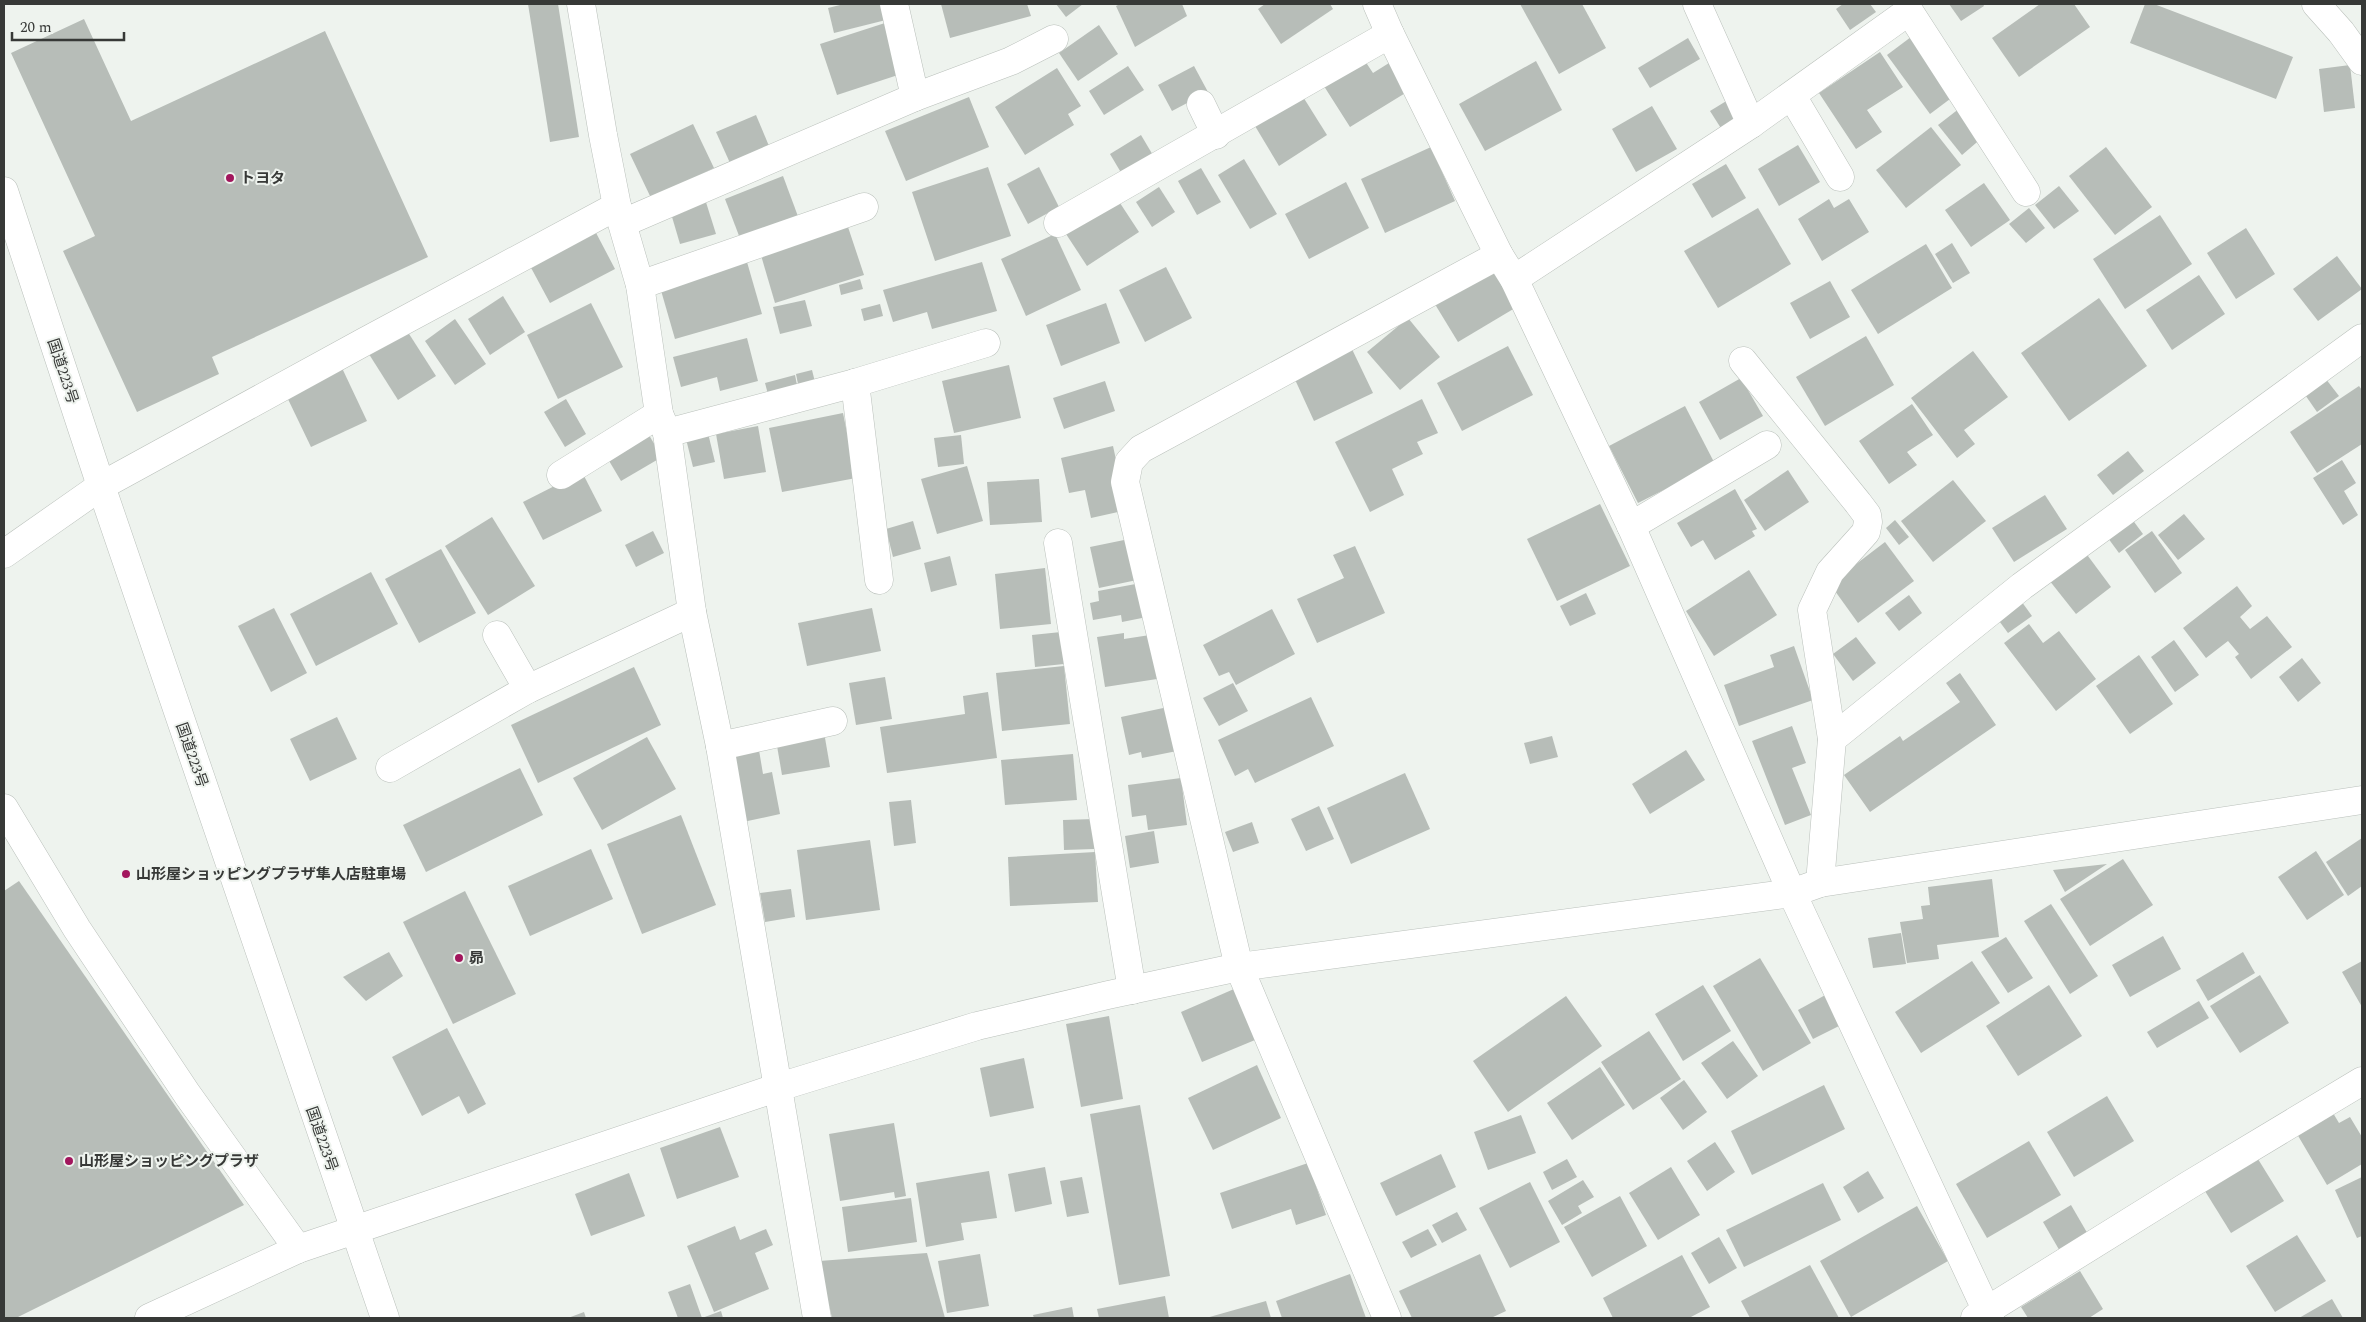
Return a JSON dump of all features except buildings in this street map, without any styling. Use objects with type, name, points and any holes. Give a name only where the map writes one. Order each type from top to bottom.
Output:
[{"type":"main road","points":[[581,4],[603,135],[620,214],[640,285],[692,612],[720,746],[780,1087],[817,1318]]},
{"type":"main road","points":[[894,4],[915,97]]},
{"type":"main road","points":[[1378,4],[1390,34],[1499,255],[1514,279],[1631,526],[1792,893],[1984,1316],[2189,1185],[2362,1081]]},
{"type":"main road","points":[[1697,4],[1751,124]]},
{"type":"main road","points":[[2316,4],[2341,32],[2362,61]]},
{"type":"main road","points":[[1514,279],[1751,124],[1909,11],[2026,192]]},
{"type":"main road","points":[[1058,223],[1216,135],[1390,34]]},
{"type":"main road","points":[[4,554],[101,486],[364,342],[620,214],[1011,61],[1054,39]]},
{"type":"main road","points":[[1792,96],[1840,176]]},
{"type":"main road","points":[[1201,104],[1216,135]]},
{"type":"main road","name":"国道223号","points":[[4,191],[101,486],[385,1318]]},
{"type":"main road","points":[[640,285],[864,207]]},
{"type":"main road","points":[[1387,1318],[1239,968],[1126,482],[1129,462],[1141,448],[1499,255]]},
{"type":"main road","points":[[1832,739],[2022,586],[2362,338]]},
{"type":"main road","points":[[561,475],[663,424],[855,383],[986,343]]},
{"type":"main road","points":[[1743,361],[1867,514],[1866,532],[1830,572],[1812,610],[1832,739],[1820,883]]},
{"type":"main road","points":[[855,383],[879,580]]},
{"type":"main road","points":[[1631,526],[1767,445]]},
{"type":"main road","points":[[1058,543],[1132,990]]},
{"type":"main road","points":[[390,768],[528,690],[692,612]]},
{"type":"main road","points":[[497,635],[528,690]]},
{"type":"main road","points":[[720,746],[833,721]]},
{"type":"main road","points":[[149,1318],[298,1249],[780,1087],[977,1026],[1132,990],[1239,968],[1792,893],[1820,883],[2362,800]]},
{"type":"main road","points":[[4,808],[77,929],[187,1094],[298,1249]]},
{"type":"place","name":"トヨタ","points":[[230,178]]},
{"type":"place","name":"山形屋ショッピングプラザ隼人店駐車場","points":[[126,874]]},
{"type":"place","name":"昴","points":[[459,958]]},
{"type":"place","name":"山形屋ショッピングプラザ","points":[[69,1161]]}]
